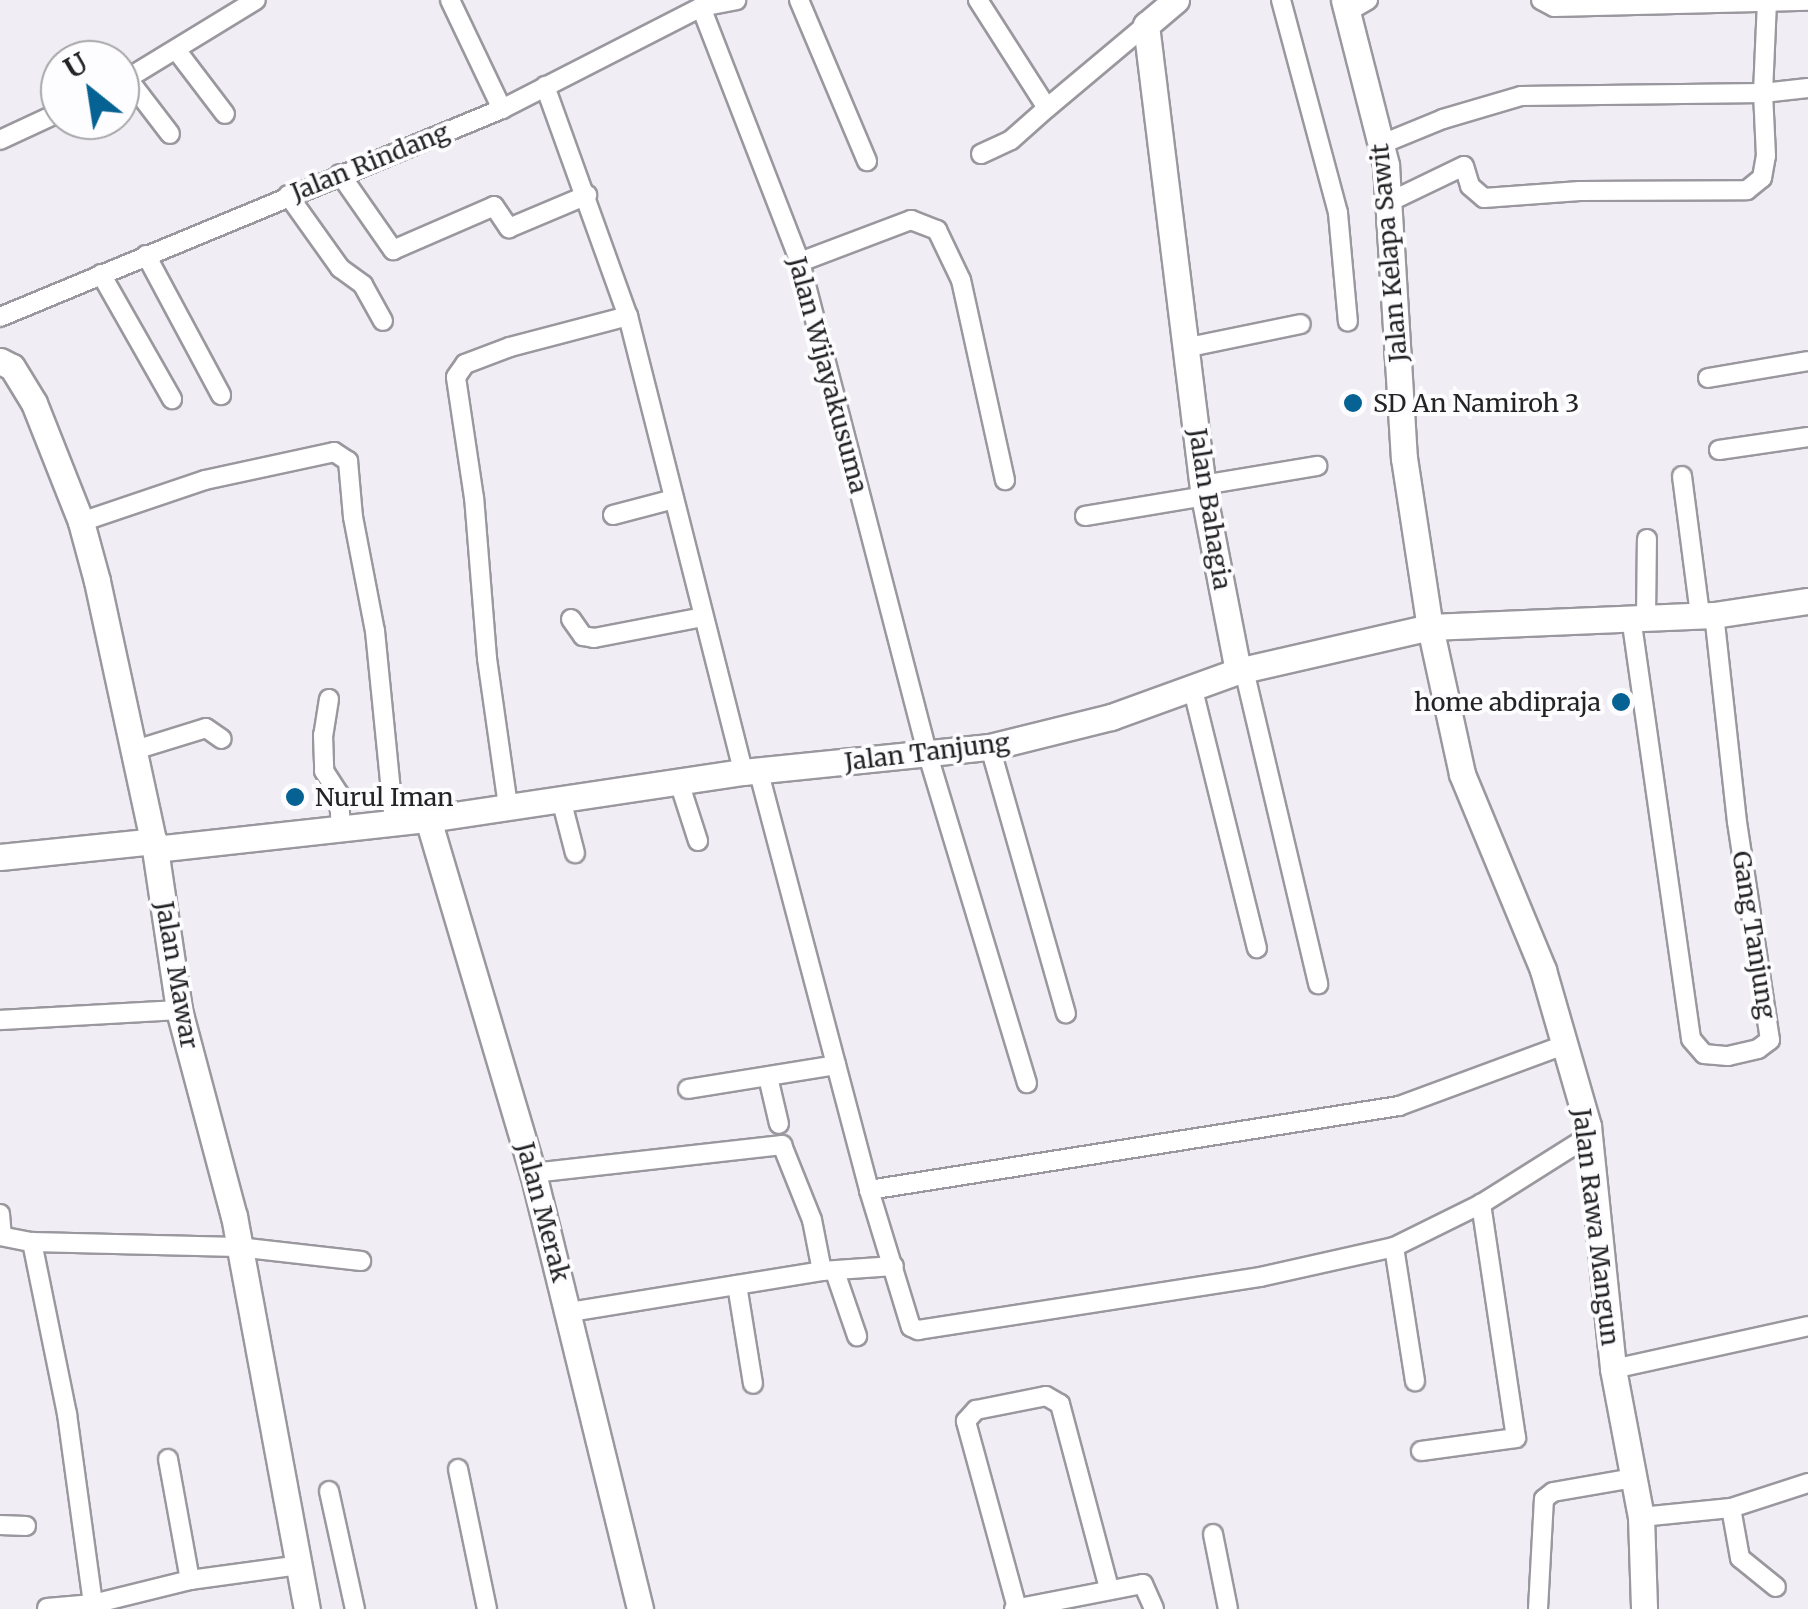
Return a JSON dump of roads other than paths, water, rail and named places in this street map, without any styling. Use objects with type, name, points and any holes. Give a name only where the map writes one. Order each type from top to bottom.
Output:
[{"type":"street","points":[[140,72],[256,0]]},
{"type":"street","points":[[450,0],[502,109]]},
{"type":"street","name":"Jalan Rindang","points":[[0,317],[502,109],[702,8],[736,0]]},
{"type":"street","points":[[799,0],[868,161]]},
{"type":"street","points":[[978,0],[1047,108]]},
{"type":"street","points":[[981,154],[1020,134],[1176,0]]},
{"type":"street","points":[[1281,0],[1338,212],[1348,322]]},
{"type":"street","points":[[1541,0],[1554,7],[1808,1]]},
{"type":"street","points":[[1387,203],[1464,166],[1475,194],[1484,198],[1580,190],[1747,190],[1758,184],[1764,167],[1762,94],[1767,2]]},
{"type":"street","name":"Jalan Kelapa Sawit","points":[[1354,4],[1382,144],[1404,458],[1430,627]]},
{"type":"street","name":"Jalan Wijayakusuma","points":[[702,8],[800,262],[927,752],[1026,1083]]},
{"type":"street","name":"Jalan Bahagia","points":[[1146,26],[1204,490],[1241,670]]},
{"type":"street","points":[[177,51],[225,114]]},
{"type":"street","points":[[545,86],[628,316],[703,617],[908,1320],[918,1330],[1260,1277],[1394,1247],[1480,1204],[1589,1136]]},
{"type":"street","points":[[1382,144],[1443,119],[1521,96],[1762,94],[1808,88]]},
{"type":"street","points":[[140,99],[170,134]]},
{"type":"street","points":[[0,140],[40,121]]},
{"type":"street","points":[[340,174],[393,250],[494,206],[509,228],[587,195]]},
{"type":"street","points":[[288,196],[340,268],[362,285],[383,321]]},
{"type":"street","points":[[800,262],[911,220],[937,230],[961,280],[1005,480]]},
{"type":"street","points":[[146,255],[222,395]]},
{"type":"street","points":[[101,274],[172,399]]},
{"type":"street","points":[[508,806],[486,658],[474,498],[456,377],[465,364],[510,347],[628,316]]},
{"type":"street","points":[[1189,347],[1300,324]]},
{"type":"street","name":"Jalan Mawar","points":[[0,360],[12,367],[34,403],[81,522],[135,750],[154,845],[178,1010],[238,1247],[307,1609]]},
{"type":"street","points":[[1708,378],[1808,361]]},
{"type":"street","points":[[1719,450],[1808,437]]},
{"type":"street","points":[[81,522],[205,480],[334,452],[348,461],[353,516],[375,631],[394,822]]},
{"type":"street","points":[[1085,516],[1317,466]]},
{"type":"street","points":[[1682,476],[1707,615]]},
{"type":"street","points":[[613,515],[674,499]]},
{"type":"street","points":[[1639,617],[1647,539]]},
{"type":"street","name":"Jalan Tanjung","points":[[0,857],[428,819],[678,782],[990,747],[1193,690],[1241,670],[1430,627],[1707,615],[1808,601]]},
{"type":"street","name":"Gang Tanjung","points":[[1639,617],[1691,1039],[1704,1054],[1728,1056],[1758,1048],[1770,1040],[1707,615]]},
{"type":"street","points":[[572,619],[583,636],[594,638],[703,617]]},
{"type":"street","name":"Jalan Rawa Mangun","points":[[1430,627],[1462,774],[1542,970],[1589,1136],[1613,1369],[1641,1517],[1644,1609]]},
{"type":"street","points":[[1241,670],[1318,984]]},
{"type":"street","points":[[1193,690],[1257,948]]},
{"type":"street","points":[[329,699],[323,735],[324,771],[339,794],[341,828]]},
{"type":"street","points":[[135,750],[206,728],[222,739]]},
{"type":"street","points":[[990,747],[1066,1013]]},
{"type":"street","points":[[678,782],[698,841]]},
{"type":"street","points":[[561,798],[575,853]]},
{"type":"street","name":"Jalan Merak","points":[[428,819],[533,1173],[570,1312],[610,1500],[640,1609]]},
{"type":"street","points":[[0,1020],[178,1010]]},
{"type":"street","points":[[869,1190],[1399,1106],[1564,1045]]},
{"type":"street","points":[[688,1089],[836,1065]]},
{"type":"street","points":[[768,1077],[779,1124]]},
{"type":"street","points":[[533,1173],[782,1146],[828,1271],[857,1336]]},
{"type":"street","points":[[1421,1451],[1516,1438],[1480,1204]]},
{"type":"street","points":[[0,1214],[1,1236],[32,1242],[238,1247],[361,1262]]},
{"type":"street","points":[[32,1242],[68,1414],[94,1604]]},
{"type":"street","points":[[1394,1247],[1414,1382]]},
{"type":"street","points":[[570,1312],[828,1271],[894,1266]]},
{"type":"street","points":[[737,1285],[753,1384]]},
{"type":"street","points":[[1613,1369],[1808,1326]]},
{"type":"street","points":[[1108,1588],[1060,1404],[1046,1396],[976,1410],[966,1421],[1015,1609],[1143,1584],[1154,1609]]},
{"type":"street","points":[[168,1458],[190,1580]]},
{"type":"street","points":[[458,1469],[487,1609]]},
{"type":"street","points":[[1538,1609],[1544,1499],[1553,1492],[1633,1478]]},
{"type":"street","points":[[1641,1517],[1731,1508],[1808,1483]]},
{"type":"street","points":[[329,1490],[355,1609]]},
{"type":"street","points":[[1731,1508],[1740,1558],[1776,1587]]},
{"type":"street","points":[[0,1525],[26,1526]]},
{"type":"street","points":[[1212,1534],[1228,1609]]},
{"type":"street","points":[[47,1608],[94,1604],[190,1580],[299,1564]]},
{"type":"place","name":"SD An Namiroh 3","points":[[1353,403]]},
{"type":"place","name":"home abdipraja","points":[[1621,702]]},
{"type":"place","name":"Nurul Iman","points":[[295,797]]}]
